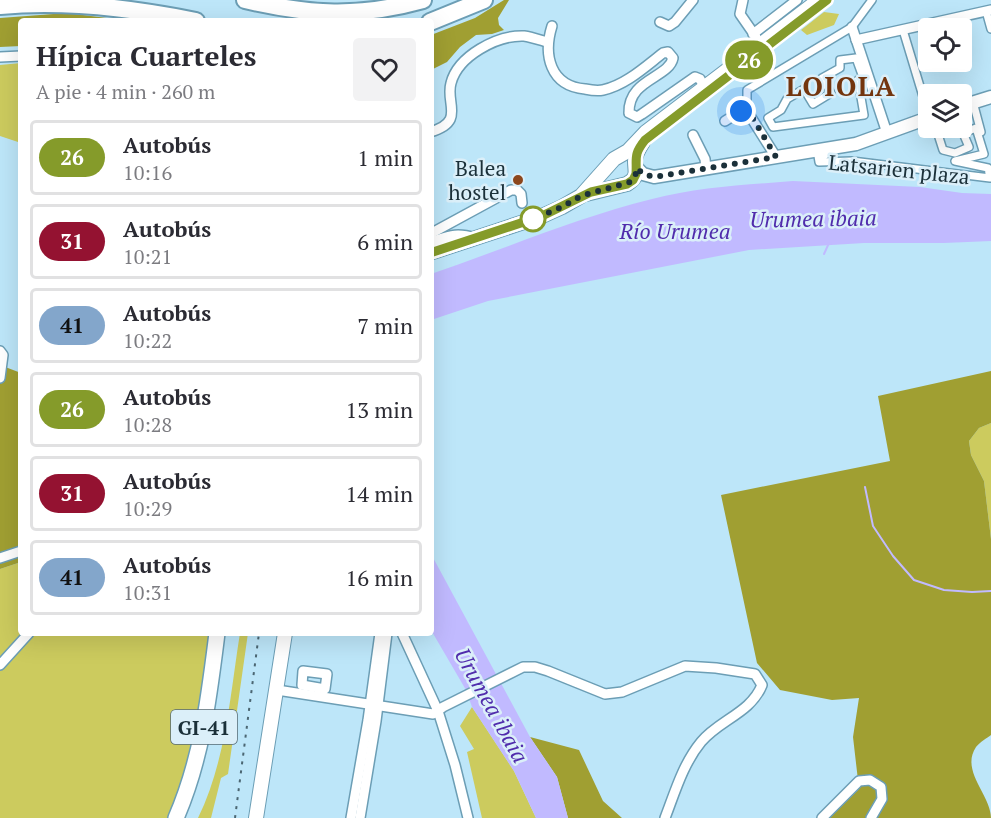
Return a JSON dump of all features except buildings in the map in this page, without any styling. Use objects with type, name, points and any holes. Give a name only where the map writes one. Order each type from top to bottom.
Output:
[{"type":"highway","points":[[245,0],[315,12],[347,13],[403,6],[423,0]]},
{"type":"highway","points":[[0,6],[38,1],[73,1],[131,8],[181,18]]},
{"type":"highway","points":[[434,20],[482,2]]},
{"type":"main road","points":[[581,196],[646,132],[704,87],[757,39],[819,0]]},
{"type":"main road","points":[[434,252],[542,216],[581,196],[633,180],[639,148],[649,136],[827,0]]},
{"type":"main road","points":[[615,161],[630,158],[636,166]]},
{"type":"main road","points":[[615,161],[610,176],[616,182],[623,184]]},
{"type":"main road","name":"GI-41","points":[[176,818],[192,778],[201,745],[218,636]]},
{"type":"main road","name":"GI-41","points":[[187,818],[201,781],[213,737],[228,636]]},
{"type":"main road","points":[[256,818],[285,636]]},
{"type":"street","points":[[660,22],[669,26],[675,22],[693,0]]},
{"type":"street","points":[[743,0],[740,14],[757,39],[797,0]]},
{"type":"street","points":[[776,157],[747,111],[747,90],[852,27],[872,0]]},
{"type":"street","points":[[856,40],[988,11],[991,29]]},
{"type":"street","points":[[552,26],[547,42],[549,58],[558,78],[565,84],[582,89],[602,91],[618,85],[663,53],[668,52],[674,58],[674,61],[639,87],[629,107],[629,113],[632,116],[637,117],[642,114],[695,77],[704,87]]},
{"type":"street","points":[[852,27],[887,133]]},
{"type":"street","points":[[903,30],[919,84]]},
{"type":"street","points":[[434,130],[445,125],[451,117],[453,106],[451,82],[459,67],[477,51],[501,40],[525,36],[547,42]]},
{"type":"street","points":[[0,57],[18,56]]},
{"type":"street","points":[[856,58],[864,80],[858,80],[864,115],[773,128],[768,118],[781,110],[787,99],[804,89],[813,104],[831,93],[822,78],[840,68],[840,60],[856,58]]},
{"type":"street","points":[[972,103],[991,97]]},
{"type":"street","points":[[725,121],[741,111],[747,111]]},
{"type":"street","points":[[972,117],[991,168]]},
{"type":"street","points":[[636,166],[643,174],[654,177],[856,144],[918,122]]},
{"type":"street","name":"Latsarien plaza","points":[[918,127],[855,149],[818,156],[819,162],[852,160],[990,178],[988,168],[955,161],[984,154],[976,128],[972,130]]},
{"type":"street","points":[[693,135],[705,159],[706,168]]},
{"type":"street","name":"Latsarien plaza","points":[[939,138],[943,150],[955,153],[969,147],[965,138]]},
{"type":"street","points":[[434,232],[511,190],[517,190],[521,194],[522,203]]},
{"type":"street","points":[[434,232],[512,197]]},
{"type":"street","points":[[434,241],[454,234],[475,238]]},
{"type":"street","points":[[0,351],[3,355],[0,378]]},
{"type":"street","points":[[0,558],[18,552]]},
{"type":"street","points":[[0,665],[27,636]]},
{"type":"street","points":[[360,818],[374,706],[380,636]]},
{"type":"street","points":[[351,818],[386,636]]},
{"type":"street","points":[[403,636],[430,692],[442,708],[468,818]]},
{"type":"street","points":[[277,690],[433,714],[524,667],[535,667],[548,671],[605,693],[622,692],[685,666],[755,674],[762,685],[758,697],[702,740],[684,770],[665,818]]},
{"type":"street","points":[[417,710],[429,700],[430,692]]},
{"type":"street","points":[[822,818],[859,782],[870,780],[881,787],[882,799],[871,818]]},
{"type":"shaded area","points":[[504,0],[509,0],[498,18],[499,25],[504,30],[492,34],[476,35],[460,47],[447,62],[434,68],[434,34],[475,18]]},
{"type":"shaded area","points":[[824,12],[839,14],[834,25],[807,35],[801,30]]},
{"type":"shaded area","points":[[67,13],[107,18],[18,18],[18,46],[0,47],[0,18]]},
{"type":"shaded area","points":[[18,63],[18,142],[0,136],[0,65]]},
{"type":"shaded area","points":[[0,365],[18,372],[18,563],[0,569]]},
{"type":"shaded area","points":[[991,371],[991,423],[979,428],[969,441],[971,455],[984,481],[991,539],[991,735],[976,747],[972,756],[972,765],[990,809],[991,818],[829,818],[859,789],[853,737],[859,698],[832,700],[780,690],[757,663],[721,495],[890,461],[878,396]]},
{"type":"shaded area","points":[[991,423],[991,539],[984,481],[971,455],[969,441],[979,428]]},
{"type":"shaded area","points":[[18,563],[18,636],[212,636],[198,732],[171,818],[0,818],[0,569]]},
{"type":"shaded area","points":[[240,636],[248,636],[228,774],[221,778],[211,818],[198,818],[215,774],[230,704]]},
{"type":"shaded area","points":[[472,707],[514,771],[536,818],[482,818],[467,752],[474,749],[460,726]]},
{"type":"shaded area","points":[[530,737],[579,750],[603,801],[622,818],[568,818],[557,777]]},
{"type":"water","name":"Río Urumea","points":[[793,181],[920,187],[962,193],[991,194],[991,241],[864,243],[749,250],[488,301],[434,319],[434,273],[568,224],[624,207],[669,195],[740,185]]},
{"type":"water","name":"Urumea ibaia","points":[[434,559],[530,737],[557,777],[568,818],[536,818],[514,771],[472,707],[466,690],[434,635]]},
{"type":"waterway","points":[[824,254],[829,243]]},
{"type":"waterway","points":[[865,487],[873,526],[893,556],[914,580],[944,590],[991,591]]},
{"type":"tunnel","points":[[298,18],[301,0]]},
{"type":"railway","points":[[235,818],[259,636]]},
{"type":"bus line","name":"26","points":[[434,252],[542,216],[591,192],[627,184],[635,177],[637,168],[634,163],[645,140],[827,0]]},
{"type":"place","name":"Balea hostel","points":[[518,180]]},
{"type":"district","name":"LOIOLA","points":[[841,86]]},
{"type":"route","points":[[533,219],[531,220],[581,196],[627,184],[635,177],[637,168],[643,174],[654,177],[776,157],[751,115],[747,111],[741,111]]}]
